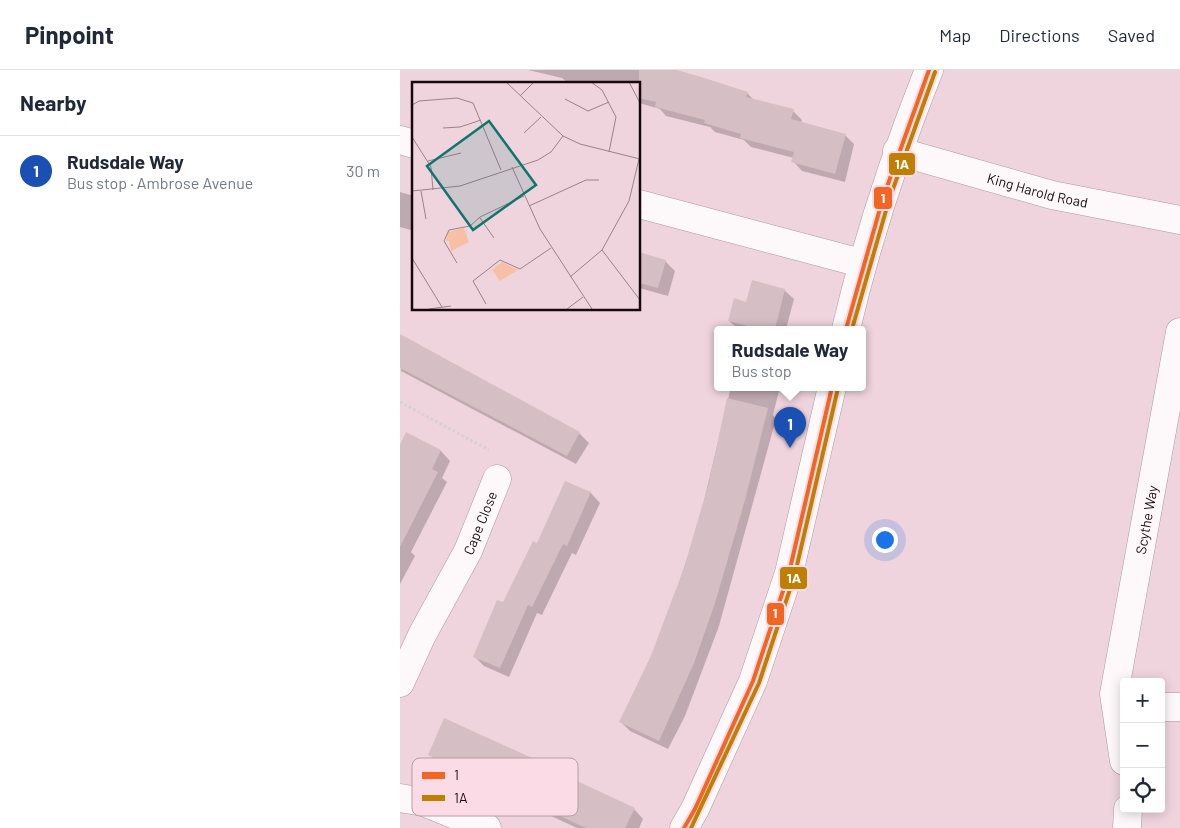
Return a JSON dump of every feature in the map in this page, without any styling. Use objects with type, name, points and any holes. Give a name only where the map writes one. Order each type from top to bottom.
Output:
[{"type":"street","points":[[847,326],[861,263],[897,151],[930,70]]},
{"type":"street","name":"King Harold Road","points":[[897,151],[1052,195],[1180,220]]},
{"type":"street","points":[[640,204],[861,263]]},
{"type":"street","name":"Scythe Way","points":[[1120,723],[1119,707],[1114,694],[1180,332]]},
{"type":"street","points":[[684,828],[695,809],[753,681],[789,573],[831,391]]},
{"type":"street","name":"Cape Close","points":[[400,684],[422,635],[468,551],[496,479]]},
{"type":"street","points":[[1165,707],[1180,707]]},
{"type":"street","points":[[1127,828],[1128,813]]},
{"type":"street","points":[[457,816],[486,828]]},
{"type":"path","name":"Cape Close","points":[[400,402],[489,449],[496,479]]},
{"type":"building","points":[[639,70],[677,70],[748,92],[746,97],[794,109],[791,119],[846,134],[835,174],[791,162],[794,152],[740,138],[741,134],[704,123],[705,120],[655,107],[656,102],[640,98]]},
{"type":"building","points":[[640,252],[666,260],[658,288],[640,283]]},
{"type":"building","points":[[752,280],[785,289],[776,326],[747,326],[728,321],[734,298],[746,302]]},
{"type":"building","points":[[400,334],[580,432],[567,456],[400,368]]},
{"type":"building","points":[[727,398],[768,408],[745,500],[715,603],[694,663],[659,741],[619,722],[650,658],[684,568],[709,482]]},
{"type":"building","points":[[406,432],[441,450],[432,469],[438,472],[400,547],[400,445]]},
{"type":"building","points":[[565,481],[591,492],[567,546],[563,544],[532,607],[528,605],[500,668],[473,657],[497,600],[503,602],[533,541],[537,543]]},
{"type":"building","points":[[444,718],[532,758],[434,758],[428,755]]},
{"type":"building","points":[[578,781],[635,808],[625,828],[586,828],[560,816],[578,816]]},
{"type":"transit line","name":"1","points":[[847,326],[883,198],[929,70]]},
{"type":"transit line","name":"1A","points":[[853,326],[889,200],[935,72]]},
{"type":"transit line","name":"1","points":[[684,828],[695,809],[753,681],[789,573],[831,391]]},
{"type":"transit line","name":"1A","points":[[691,828],[759,683],[795,574],[837,391]]},
{"type":"place","name":"Rudsdale Way","points":[[790,448]]}]
